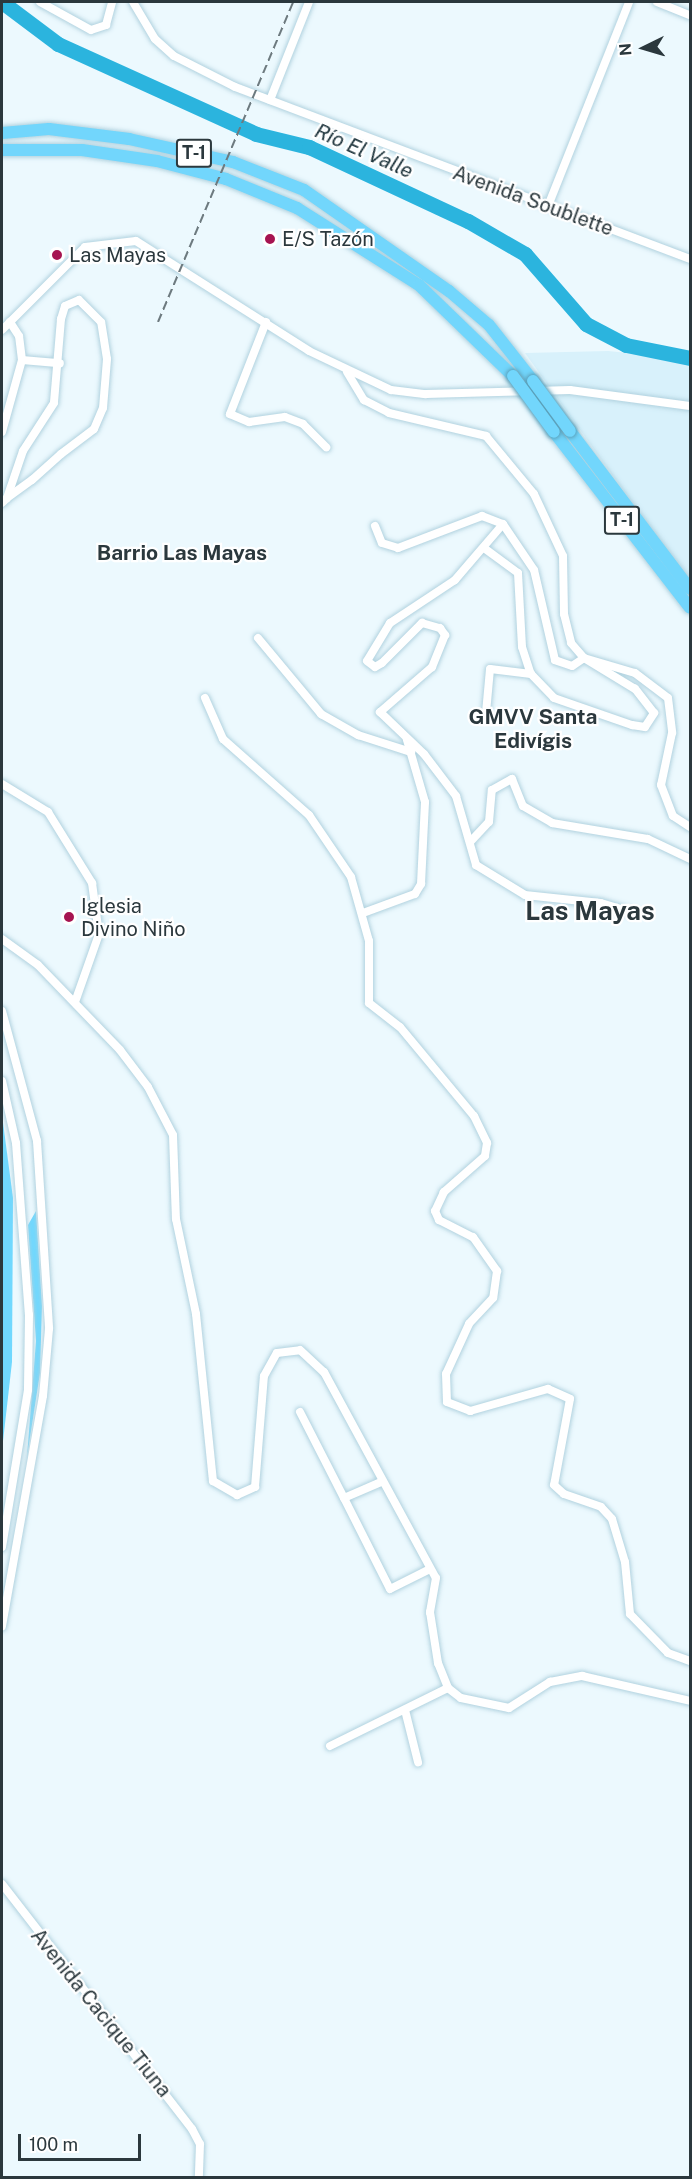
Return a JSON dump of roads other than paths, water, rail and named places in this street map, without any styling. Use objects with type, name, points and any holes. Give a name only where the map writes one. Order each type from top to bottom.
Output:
[{"type":"highway","name":"T-1","points":[[2,133],[49,129],[129,139],[233,162],[304,190],[449,291],[489,325],[690,589]]},
{"type":"highway","name":"T-1","points":[[2,150],[82,150],[158,161],[226,179],[297,208],[419,285],[513,376],[690,608]]},
{"type":"street","points":[[40,2],[92,30],[106,25],[112,2]]},
{"type":"street","name":"Avenida Soublette","points":[[133,2],[155,39],[174,56],[270,100],[690,259]]},
{"type":"street","points":[[270,100],[309,2]]},
{"type":"street","points":[[548,206],[629,2]]},
{"type":"street","points":[[657,2],[690,15]]},
{"type":"street","points":[[2,330],[76,254],[117,240],[136,241],[346,372],[391,390],[426,394],[570,390],[690,406]]},
{"type":"street","points":[[79,300],[101,322],[107,359],[103,408],[94,429],[4,500],[23,452],[54,403],[60,363],[61,319],[65,306],[79,300]]},
{"type":"street","points":[[2,432],[22,360],[19,336],[10,322]]},
{"type":"street","points":[[266,322],[230,414],[249,422],[285,417],[303,424],[326,447]]},
{"type":"street","points":[[22,360],[60,363]]},
{"type":"street","points":[[346,372],[364,400],[413,420],[475,429],[504,456],[552,522],[563,556],[567,632],[584,658],[648,700],[654,713],[648,725],[639,727],[554,698],[531,674],[522,647],[518,573],[484,548]]},
{"type":"street","points":[[375,526],[382,543],[406,548],[482,516],[503,524],[534,570],[555,660],[572,666],[584,658]]},
{"type":"street","points":[[503,524],[455,580],[390,622],[368,654],[369,666],[382,663],[422,623],[435,624],[445,635],[432,667],[380,712],[447,780],[471,841],[476,866],[525,895],[601,903],[634,913]]},
{"type":"street","points":[[258,638],[327,718],[411,752]]},
{"type":"street","points":[[584,658],[635,673],[668,698],[672,733],[661,785],[674,816],[690,827]]},
{"type":"street","points":[[486,713],[490,669],[531,674]]},
{"type":"street","points":[[205,698],[223,739],[309,815],[351,877],[363,913],[369,1003],[408,1036],[474,1116],[487,1143],[485,1156],[444,1192],[435,1211],[439,1220],[473,1237],[497,1271],[494,1298],[469,1324],[446,1374],[447,1402],[470,1411],[548,1389],[570,1399],[554,1485],[564,1494],[601,1507],[612,1519],[625,1563],[630,1614],[668,1653],[690,1661]]},
{"type":"street","points":[[363,913],[414,894],[421,884],[425,802],[406,740]]},
{"type":"street","points":[[471,841],[489,822],[492,790],[505,779],[517,785],[530,813],[552,823],[648,839],[690,859]]},
{"type":"street","points":[[2,784],[48,812],[92,883],[99,934],[75,1002]]},
{"type":"street","points":[[2,939],[38,965],[75,1002],[148,1087],[173,1135],[176,1219],[196,1314],[213,1481],[237,1495],[255,1487],[264,1376],[277,1353],[300,1350],[324,1372],[437,1585],[430,1612],[438,1663],[448,1689],[461,1698],[510,1708],[550,1682],[582,1676],[690,1701]]},
{"type":"street","points":[[2,1011],[37,1141],[49,1329],[43,1396],[2,1626]]},
{"type":"street","points":[[2,1081],[16,1143],[29,1315],[28,1390],[2,1547]]},
{"type":"street","points":[[300,1412],[390,1590],[430,1569]]},
{"type":"street","points":[[344,1498],[381,1482]]},
{"type":"street","points":[[330,1746],[448,1689]]},
{"type":"street","points":[[405,1710],[418,1762]]},
{"type":"street","name":"Avenida Cacique Tiuna","points":[[2,1884],[192,2128],[200,2144],[200,2178]]},
{"type":"waterway","name":"Río El Valle","points":[[2,2],[58,44],[256,134],[309,147],[468,221],[525,254],[586,324],[626,345],[690,358]]},
{"type":"railway","points":[[158,322],[293,2]]},
{"type":"place","name":"E/S Tazón","points":[[270,239]]},
{"type":"place","name":"Las Mayas","points":[[57,255]]},
{"type":"place","name":"Iglesia Divino Niño","points":[[69,917]]},
{"type":"district","name":"Barrio Las Mayas","points":[[182,553]]},
{"type":"district","name":"GMVV Santa Edivígis","points":[[533,729]]},
{"type":"district","name":"Las Mayas","points":[[590,911]]}]
